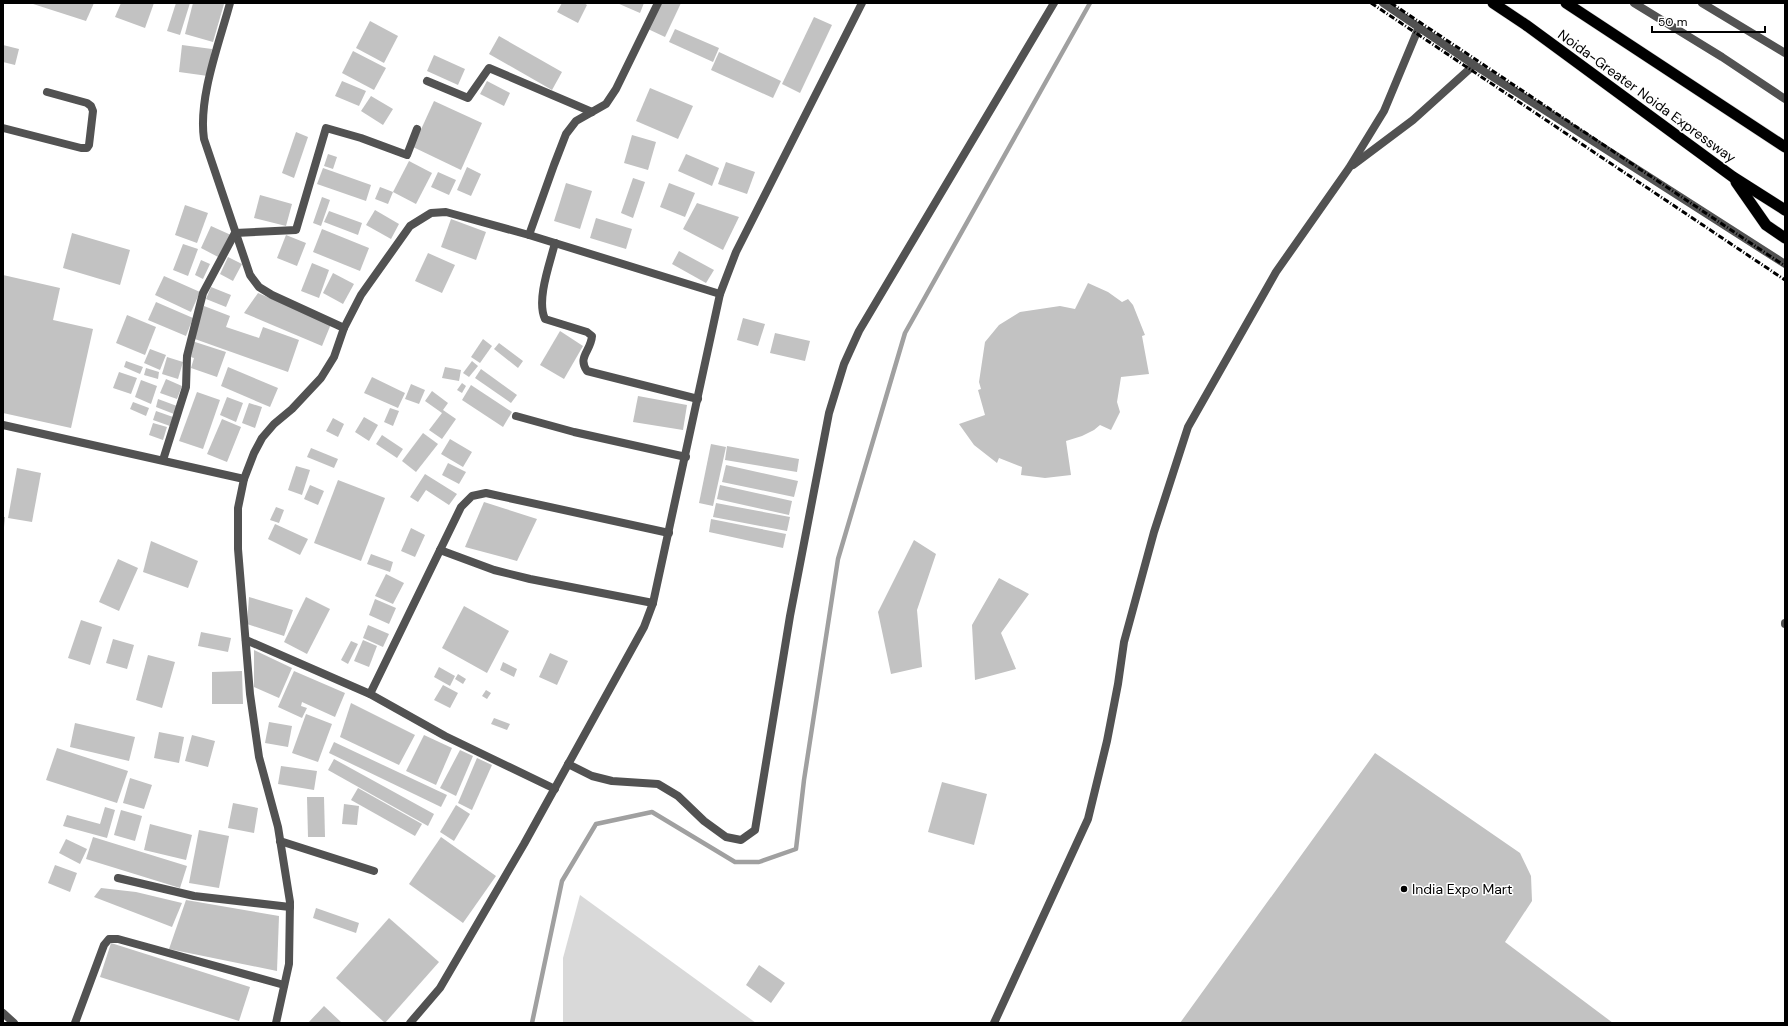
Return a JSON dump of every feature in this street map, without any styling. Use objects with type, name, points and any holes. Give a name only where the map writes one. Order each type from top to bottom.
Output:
[{"type":"highway","name":"Noida-Greater Noida Expressway","points":[[1493,3],[1526,25],[1733,178],[1785,210]]},
{"type":"highway","name":"Noida-Greater Noida Expressway","points":[[1566,3],[1785,147]]},
{"type":"highway","points":[[1733,178],[1766,225],[1785,238]]},
{"type":"street","points":[[230,3],[208,87],[202,126],[204,139],[250,275],[259,287],[272,295],[344,328]]},
{"type":"street","points":[[529,235],[566,134],[576,121],[606,104],[616,89],[658,3]]},
{"type":"street","points":[[410,1023],[440,988],[555,789],[644,627],[653,603],[669,533],[720,294],[736,252],[862,3]]},
{"type":"street","points":[[568,764],[592,776],[612,781],[658,784],[678,796],[704,821],[726,837],[741,840],[755,830],[790,616],[829,413],[844,364],[859,330],[1054,3]]},
{"type":"street","points":[[1383,3],[1474,65],[1785,264]]},
{"type":"street","points":[[1634,3],[1722,57],[1785,99]]},
{"type":"street","points":[[1702,3],[1785,53]]},
{"type":"street","points":[[994,1023],[1088,819],[1108,734],[1118,684],[1124,642],[1154,532],[1188,427],[1276,272],[1349,168],[1384,111],[1419,27]]},
{"type":"street","points":[[1349,168],[1413,120],[1474,65]]},
{"type":"street","points":[[427,81],[468,98],[490,68],[592,112]]},
{"type":"street","points":[[3,128],[81,148],[87,148],[89,145],[92,118],[91,106],[87,103],[47,92]]},
{"type":"street","points":[[236,232],[296,230],[326,128],[361,138],[407,155],[417,129]]},
{"type":"street","points":[[276,1023],[289,964],[290,907],[278,827],[259,757],[250,694],[238,549],[238,508],[244,479],[254,453],[262,438],[274,424],[292,409],[324,373],[334,357],[344,328],[361,295],[410,226],[431,213],[446,212],[529,235],[720,294]]},
{"type":"street","points":[[163,460],[186,387],[187,356],[203,293],[236,232]]},
{"type":"street","points":[[555,243],[542,300],[542,311],[545,319],[587,332],[592,336],[591,345],[583,357],[583,364],[587,370],[698,399]]},
{"type":"street","points":[[516,416],[574,432],[686,457]]},
{"type":"street","points":[[3,424],[244,479]]},
{"type":"street","points":[[370,694],[461,507],[472,496],[486,493],[669,533]]},
{"type":"street","points":[[440,550],[494,570],[530,579],[653,603]]},
{"type":"street","points":[[246,640],[370,694],[445,736],[555,789]]},
{"type":"street","points":[[280,841],[374,871]]},
{"type":"street","points":[[118,878],[194,896],[290,907]]},
{"type":"street","points":[[75,1023],[104,945],[109,939],[118,939],[284,985]]},
{"type":"street","points":[[3,1013],[14,1023]]},
{"type":"shaded area","points":[[580,895],[756,1023],[563,1023],[563,958]]},
{"type":"building","points":[[30,3],[94,3],[86,21]]},
{"type":"building","points":[[121,3],[154,3],[145,28],[115,17]]},
{"type":"building","points":[[176,3],[190,3],[180,35],[167,31]]},
{"type":"building","points":[[193,3],[224,4],[213,42],[185,34]]},
{"type":"building","points":[[562,3],[584,3],[587,5],[578,23],[557,12]]},
{"type":"building","points":[[617,3],[644,3],[640,13]]},
{"type":"building","points":[[660,3],[681,3],[665,37],[648,29]]},
{"type":"building","points":[[814,17],[832,25],[800,93],[782,84]]},
{"type":"building","points":[[370,21],[398,36],[384,63],[356,48]]},
{"type":"building","points":[[675,29],[719,48],[713,62],[669,42]]},
{"type":"building","points":[[499,36],[562,72],[552,90],[489,54]]},
{"type":"building","points":[[3,45],[19,49],[15,65],[3,62]]},
{"type":"building","points":[[182,45],[212,49],[208,76],[179,72]]},
{"type":"building","points":[[353,51],[386,68],[374,90],[342,73]]},
{"type":"building","points":[[719,52],[781,81],[773,98],[711,70]]},
{"type":"building","points":[[434,55],[465,69],[458,85],[427,71]]},
{"type":"building","points":[[342,81],[366,91],[359,106],[335,96]]},
{"type":"building","points":[[487,81],[510,93],[504,106],[480,94]]},
{"type":"building","points":[[650,88],[693,106],[678,139],[636,121]]},
{"type":"building","points":[[371,96],[393,109],[383,125],[361,111]]},
{"type":"building","points":[[434,101],[482,123],[461,170],[413,147]]},
{"type":"building","points":[[296,132],[308,137],[294,178],[282,173]]},
{"type":"building","points":[[632,135],[656,142],[648,170],[624,163]]},
{"type":"building","points":[[328,154],[337,157],[333,169],[324,166]]},
{"type":"building","points":[[686,154],[719,168],[712,186],[678,171]]},
{"type":"building","points":[[409,161],[432,173],[416,204],[393,192]]},
{"type":"building","points":[[726,162],[755,172],[747,194],[718,184]]},
{"type":"building","points":[[467,167],[481,174],[471,196],[457,190]]},
{"type":"building","points":[[323,168],[371,185],[366,201],[317,184]]},
{"type":"building","points":[[438,172],[456,180],[449,195],[431,187]]},
{"type":"building","points":[[633,178],[645,182],[633,218],[621,213]]},
{"type":"building","points":[[566,183],[592,191],[580,229],[554,221]]},
{"type":"building","points":[[669,183],[695,193],[685,217],[660,207]]},
{"type":"building","points":[[380,187],[393,192],[388,204],[375,199]]},
{"type":"building","points":[[260,195],[292,204],[286,226],[254,218]]},
{"type":"building","points":[[322,197],[330,200],[321,226],[313,223]]},
{"type":"building","points":[[697,203],[739,217],[723,250],[683,229]]},
{"type":"building","points":[[185,205],[208,213],[197,243],[175,235]]},
{"type":"building","points":[[375,210],[399,224],[391,239],[366,225]]},
{"type":"building","points":[[329,211],[362,223],[358,235],[324,222]]},
{"type":"building","points":[[596,218],[632,229],[626,249],[590,238]]},
{"type":"building","points":[[451,219],[486,232],[476,260],[441,247]]},
{"type":"building","points":[[211,226],[231,235],[220,258],[201,248]]},
{"type":"building","points":[[322,229],[369,248],[360,271],[313,252]]},
{"type":"building","points":[[72,233],[130,250],[120,285],[63,268]]},
{"type":"building","points":[[286,235],[306,243],[297,266],[277,258]]},
{"type":"building","points":[[183,244],[198,249],[188,276],[173,270]]},
{"type":"building","points":[[679,251],[714,270],[706,283],[672,264]]},
{"type":"building","points":[[428,253],[455,265],[442,293],[415,281]]},
{"type":"building","points":[[228,257],[242,264],[233,281],[220,274]]},
{"type":"building","points":[[201,260],[210,264],[203,279],[195,275]]},
{"type":"building","points":[[312,263],[329,270],[319,298],[301,291]]},
{"type":"building","points":[[333,273],[354,284],[343,304],[323,293]]},
{"type":"building","points":[[3,275],[60,288],[53,320],[93,329],[71,428],[3,413]]},
{"type":"building","points":[[164,276],[200,292],[191,312],[155,295]]},
{"type":"building","points":[[1088,283],[1108,292],[1122,302],[1128,299],[1133,305],[1145,335],[1142,336],[1149,374],[1121,377],[1117,402],[1120,412],[1111,430],[1100,425],[1082,436],[1066,441],[1071,475],[1045,478],[1021,475],[1022,467],[999,458],[997,463],[974,445],[959,424],[985,415],[978,390],[981,389],[979,382],[985,342],[999,325],[1020,312],[1060,306],[1075,309]]},
{"type":"building","points":[[211,287],[231,295],[226,307],[206,299]]},
{"type":"building","points":[[258,293],[331,324],[322,346],[244,313]]},
{"type":"building","points":[[156,302],[193,318],[186,336],[148,320]]},
{"type":"building","points":[[204,306],[230,316],[226,327],[259,338],[263,327],[299,340],[288,372],[192,338]]},
{"type":"building","points":[[127,315],[156,327],[145,355],[116,343]]},
{"type":"building","points":[[743,318],[765,324],[758,346],[737,340]]},
{"type":"building","points":[[560,331],[583,346],[564,379],[540,365]]},
{"type":"building","points":[[775,333],[810,341],[805,361],[770,353]]},
{"type":"building","points":[[483,339],[492,346],[480,363],[471,357]]},
{"type":"building","points":[[192,341],[226,352],[217,377],[191,368],[194,358],[187,356]]},
{"type":"building","points":[[499,343],[523,361],[518,368],[494,349]]},
{"type":"building","points":[[150,349],[166,355],[160,370],[144,363]]},
{"type":"building","points":[[167,357],[183,362],[178,379],[162,374]]},
{"type":"building","points":[[126,361],[143,367],[140,374],[124,367]]},
{"type":"building","points":[[472,361],[478,366],[469,377],[463,373]]},
{"type":"building","points":[[228,367],[278,388],[270,407],[221,386]]},
{"type":"building","points":[[445,367],[461,370],[459,381],[442,378]]},
{"type":"building","points":[[146,368],[159,372],[158,379],[144,375]]},
{"type":"building","points":[[481,369],[517,395],[511,403],[475,378]]},
{"type":"building","points":[[119,372],[137,378],[131,394],[113,388]]},
{"type":"building","points":[[372,377],[405,393],[398,408],[364,393]]},
{"type":"building","points":[[166,379],[182,386],[177,399],[160,393]]},
{"type":"building","points":[[141,380],[157,386],[151,404],[135,397]]},
{"type":"building","points":[[462,383],[466,386],[462,393],[457,390]]},
{"type":"building","points":[[411,384],[425,390],[419,404],[405,399]]},
{"type":"building","points":[[471,385],[512,412],[503,427],[462,400]]},
{"type":"building","points":[[432,391],[448,403],[443,410],[456,419],[442,439],[429,430],[442,413],[425,401]]},
{"type":"building","points":[[197,392],[220,400],[203,449],[179,441]]},
{"type":"building","points":[[638,396],[687,405],[683,430],[633,422]]},
{"type":"building","points":[[227,397],[243,403],[236,422],[220,415]]},
{"type":"building","points":[[158,399],[177,406],[174,414],[156,407]]},
{"type":"building","points":[[133,402],[149,408],[146,416],[130,409]]},
{"type":"building","points":[[249,403],[262,407],[255,428],[242,423]]},
{"type":"building","points":[[390,408],[399,411],[393,426],[384,422]]},
{"type":"building","points":[[156,411],[173,417],[170,426],[153,420]]},
{"type":"building","points":[[364,417],[378,425],[369,441],[355,432]]},
{"type":"building","points":[[333,418],[344,424],[338,437],[326,431]]},
{"type":"building","points":[[222,419],[241,427],[227,462],[207,454]]},
{"type":"building","points":[[153,423],[167,427],[163,440],[149,435]]},
{"type":"building","points":[[423,433],[438,444],[416,472],[402,461]]},
{"type":"building","points":[[382,435],[403,449],[397,458],[376,444]]},
{"type":"building","points":[[450,439],[472,452],[463,467],[441,454]]},
{"type":"building","points":[[711,444],[726,447],[713,506],[699,503]]},
{"type":"building","points":[[727,446],[799,459],[797,472],[725,460]]},
{"type":"building","points":[[311,448],[338,459],[334,468],[307,457]]},
{"type":"building","points":[[448,463],[466,472],[459,484],[442,475]]},
{"type":"building","points":[[726,465],[798,481],[794,497],[722,482]]},
{"type":"building","points":[[296,466],[310,470],[302,495],[288,490]]},
{"type":"building","points":[[17,468],[41,473],[32,522],[8,518]]},
{"type":"building","points":[[425,474],[457,494],[449,505],[426,490],[418,502],[410,497]]},
{"type":"building","points":[[338,480],[385,498],[361,561],[314,543]]},
{"type":"building","points":[[310,485],[324,491],[318,505],[304,499]]},
{"type":"building","points":[[720,485],[792,501],[789,515],[717,499]]},
{"type":"building","points":[[484,502],[537,519],[517,561],[465,547]]},
{"type":"building","points":[[716,503],[790,517],[787,531],[713,517]]},
{"type":"building","points":[[276,507],[284,510],[279,523],[270,520]]},
{"type":"building","points":[[3,517],[5,517],[4,527],[3,527]]},
{"type":"building","points":[[711,519],[786,534],[783,548],[709,532]]},
{"type":"building","points":[[275,524],[308,539],[300,555],[268,539]]},
{"type":"building","points":[[411,528],[425,535],[415,557],[401,551]]},
{"type":"building","points":[[914,540],[936,554],[917,610],[922,667],[891,674],[878,612]]},
{"type":"building","points":[[151,541],[198,561],[188,588],[143,572]]},
{"type":"building","points":[[371,554],[393,562],[390,572],[367,564]]},
{"type":"building","points":[[118,559],[138,568],[119,611],[99,602]]},
{"type":"building","points":[[386,574],[404,583],[393,604],[375,596]]},
{"type":"building","points":[[999,578],[1029,594],[1001,633],[1016,669],[975,680],[972,625]]},
{"type":"building","points":[[249,597],[293,610],[284,636],[247,624]]},
{"type":"building","points":[[306,597],[330,609],[307,654],[284,642]]},
{"type":"building","points":[[375,599],[396,608],[389,624],[369,615]]},
{"type":"building","points":[[464,606],[509,631],[487,673],[442,648]]},
{"type":"building","points":[[81,620],[102,627],[90,665],[68,658]]},
{"type":"building","points":[[368,625],[389,634],[383,647],[363,638]]},
{"type":"building","points":[[201,632],[231,638],[228,652],[198,646]]},
{"type":"building","points":[[113,639],[134,645],[127,669],[106,663]]},
{"type":"building","points":[[363,640],[377,646],[369,667],[354,661]]},
{"type":"building","points":[[351,641],[358,644],[348,664],[341,660]]},
{"type":"building","points":[[254,650],[292,668],[279,698],[254,687]]},
{"type":"building","points":[[550,653],[568,661],[557,685],[539,677]]},
{"type":"building","points":[[148,655],[175,662],[162,708],[136,700]]},
{"type":"building","points":[[503,662],[517,669],[514,677],[500,670]]},
{"type":"building","points":[[439,667],[455,676],[450,686],[434,677]]},
{"type":"building","points":[[242,671],[243,704],[212,704],[212,672]]},
{"type":"building","points":[[294,671],[345,693],[335,717],[302,702],[301,706],[307,708],[302,718],[278,707]]},
{"type":"building","points":[[458,674],[466,679],[463,684],[455,679]]},
{"type":"building","points":[[443,685],[458,693],[450,708],[434,700]]},
{"type":"building","points":[[486,690],[491,693],[487,699],[482,696]]},
{"type":"building","points":[[351,703],[415,735],[399,765],[340,737]]},
{"type":"building","points":[[306,714],[332,724],[318,762],[292,753]]},
{"type":"building","points":[[494,718],[510,724],[507,730],[491,724]]},
{"type":"building","points":[[269,722],[292,726],[288,747],[265,743]]},
{"type":"building","points":[[75,723],[135,737],[129,761],[70,747]]},
{"type":"building","points":[[159,732],[184,737],[179,763],[154,758]]},
{"type":"building","points":[[192,735],[215,741],[208,767],[185,761]]},
{"type":"building","points":[[424,735],[452,748],[436,785],[406,771]]},
{"type":"building","points":[[334,742],[447,795],[441,807],[329,753]]},
{"type":"building","points":[[57,748],[128,771],[117,803],[46,780]]},
{"type":"building","points":[[460,750],[473,756],[456,796],[440,788]]},
{"type":"building","name":"India Expo Mart","points":[[1375,753],[1520,853],[1531,876],[1532,901],[1505,942],[1613,1023],[1180,1023]]},
{"type":"building","points":[[477,758],[492,765],[472,810],[458,803]]},
{"type":"building","points":[[334,759],[434,814],[428,826],[328,770]]},
{"type":"building","points":[[281,766],[317,771],[314,790],[278,784]]},
{"type":"building","points":[[130,778],[152,785],[144,809],[123,803]]},
{"type":"building","points":[[942,782],[987,794],[974,845],[928,832]]},
{"type":"building","points":[[358,788],[422,824],[415,836],[351,800]]},
{"type":"building","points":[[307,797],[324,797],[325,837],[308,837]]},
{"type":"building","points":[[233,803],[258,808],[254,833],[228,828]]},
{"type":"building","points":[[344,804],[359,806],[357,825],[342,824]]},
{"type":"building","points":[[456,805],[470,814],[454,841],[440,832]]},
{"type":"building","points":[[105,807],[115,810],[107,838],[63,826],[67,815],[100,824]]},
{"type":"building","points":[[121,810],[142,816],[135,841],[114,835]]},
{"type":"building","points":[[150,824],[192,835],[186,860],[144,850]]},
{"type":"building","points":[[199,830],[229,836],[219,888],[189,883]]},
{"type":"building","points":[[93,837],[187,866],[180,888],[86,859]]},
{"type":"building","points":[[441,837],[496,876],[463,923],[409,884]]},
{"type":"building","points":[[66,839],[87,849],[80,864],[59,853]]},
{"type":"building","points":[[55,865],[77,873],[70,892],[48,883]]},
{"type":"building","points":[[101,888],[136,892],[182,903],[172,927],[94,897]]},
{"type":"building","points":[[186,900],[279,916],[277,971],[169,949]]},
{"type":"building","points":[[316,908],[359,923],[356,933],[313,918]]},
{"type":"building","points":[[389,918],[439,962],[385,1023],[336,978]]},
{"type":"building","points":[[111,943],[250,987],[239,1021],[100,977]]},
{"type":"building","points":[[759,965],[785,983],[771,1003],[746,985]]},
{"type":"building","points":[[324,1006],[342,1023],[308,1023]]},
{"type":"waterway","points":[[532,1023],[562,881],[596,824],[652,812],[735,862],[759,862],[796,849],[804,780],[838,559],[905,333],[1090,3]]},
{"type":"railway","points":[[1371,3],[1785,280]]},
{"type":"railway","points":[[1391,3],[1785,266]]},
{"type":"place","name":"India Expo Mart","points":[[1404,889]]}]
